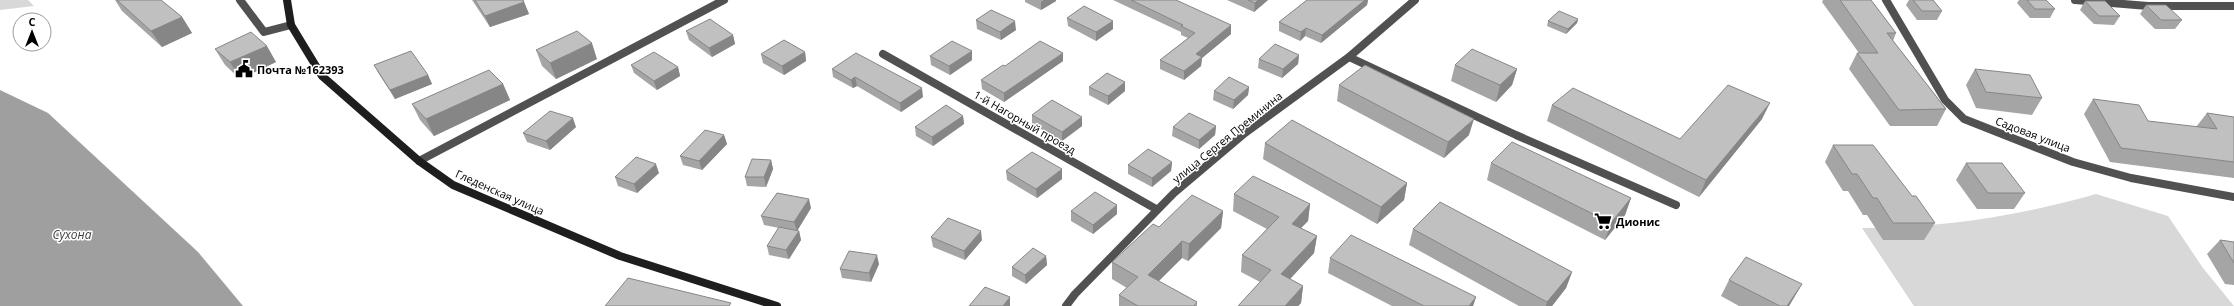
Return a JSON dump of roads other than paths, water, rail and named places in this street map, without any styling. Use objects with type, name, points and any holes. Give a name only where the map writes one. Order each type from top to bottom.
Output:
[{"type":"main road","name":"Гледенская улица","points":[[287,0],[291,25],[322,76],[419,161],[453,185],[620,256],[777,306]]},
{"type":"street","points":[[240,0],[264,32],[291,25]]},
{"type":"street","points":[[419,161],[724,0]]},
{"type":"street","name":"улица Сергея Преминина","points":[[1066,306],[1075,294],[1156,209],[1245,133],[1349,57],[1415,0]]},
{"type":"street","name":"Садовая улица","points":[[1886,0],[1945,100],[1964,119],[2028,145],[2087,166],[2131,178],[2234,197]]},
{"type":"street","points":[[2075,0],[2148,6],[2234,6]]},
{"type":"street","name":"1-й Нагорный проезд","points":[[883,54],[1156,209]]},
{"type":"street","points":[[1349,57],[1516,135],[1676,205]]},
{"type":"water","name":"Сухона","points":[[0,90],[48,113],[198,252],[243,306],[0,306]]},
{"type":"place","name":"Почта №162393","points":[[244,69]]},
{"type":"place","name":"Дионис","points":[[1603,221]]}]
